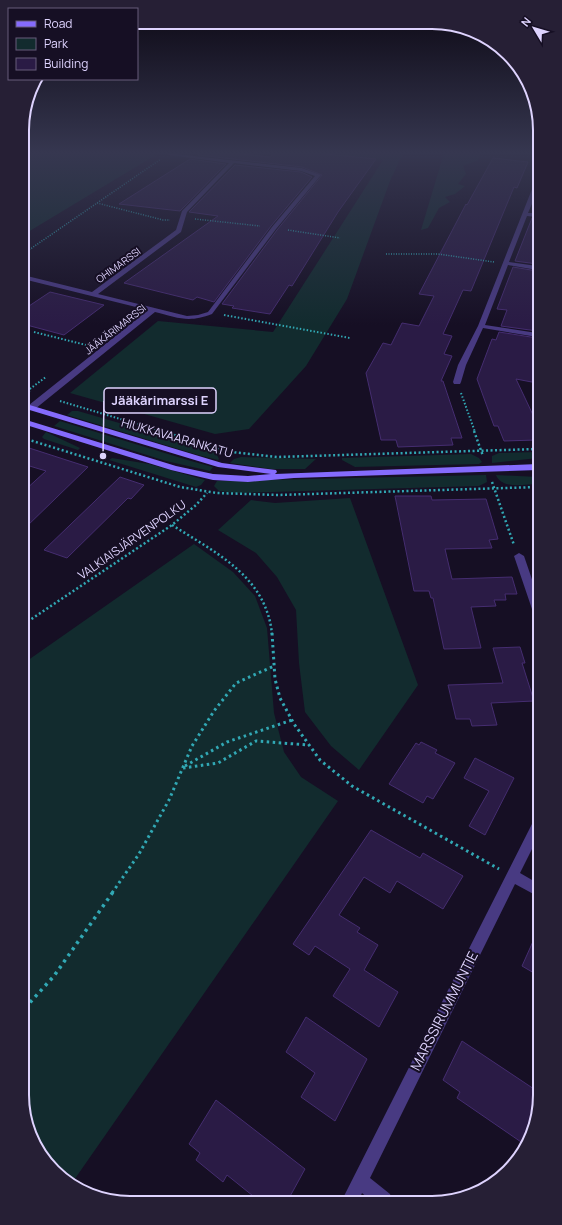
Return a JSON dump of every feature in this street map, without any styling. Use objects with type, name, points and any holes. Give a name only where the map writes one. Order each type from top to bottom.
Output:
[{"type":"street","name":"OHIMARSSI","points":[[94,294],[179,231],[186,210]]},
{"type":"street","name":"JÄÄKÄRIMARSSI","points":[[32,408],[153,310],[187,318],[199,317],[210,313],[289,210]]},
{"type":"street","points":[[457,382],[462,366],[481,326],[526,210]]},
{"type":"street","points":[[524,214],[533,215]]},
{"type":"street","points":[[505,263],[533,267]]},
{"type":"street","points":[[29,278],[153,310]]},
{"type":"street","points":[[481,326],[533,334]]},
{"type":"street","name":"HIUKKAVAARANKATU","points":[[29,407],[221,465],[294,475]]},
{"type":"street","name":"HIUKKAVAARANKATU","points":[[29,422],[174,468],[213,477],[248,479],[294,475],[533,467]]},
{"type":"street","points":[[518,556],[533,598]]},
{"type":"street","name":"MARSSIRUMMUNTIE","points":[[352,1196],[533,834]]},
{"type":"street","points":[[512,876],[533,888]]},
{"type":"street","points":[[360,1181],[379,1196]]},
{"type":"path","points":[[29,250],[87,210]]},
{"type":"path","points":[[125,210],[163,220],[208,219],[340,238]]},
{"type":"path","points":[[386,254],[438,254],[505,263]]},
{"type":"path","points":[[290,327],[350,338]]},
{"type":"path","points":[[34,332],[86,345]]},
{"type":"path","points":[[457,382],[480,451]]},
{"type":"path","points":[[45,397],[231,452],[277,457],[533,449]]},
{"type":"path","points":[[29,440],[180,487],[206,493],[278,495],[533,487]]},
{"type":"path","points":[[221,465],[231,452]]},
{"type":"path","name":"VALKIAISJÄRVENPOLKU","points":[[29,621],[172,525],[196,505],[206,493],[213,477]]},
{"type":"path","points":[[494,488],[518,556]]},
{"type":"path","points":[[172,525],[249,579],[261,594],[272,629],[275,679],[284,706],[308,745],[332,771],[360,790],[512,876]]},
{"type":"path","points":[[29,1004],[54,976],[140,854],[169,800],[192,746],[236,683],[274,666]]},
{"type":"path","points":[[183,768],[227,742],[292,720]]},
{"type":"path","points":[[183,768],[218,763],[256,741],[308,745]]},
{"type":"green space","points":[[29,210],[64,210],[29,231]]},
{"type":"green space","points":[[351,210],[379,210],[347,299],[306,366],[249,429],[215,434],[70,393],[158,321],[273,332]]},
{"type":"green space","points":[[427,210],[438,210],[428,228],[421,230]]},
{"type":"green space","points":[[72,411],[78,411],[212,450],[216,453],[219,459],[198,455],[67,415]]},
{"type":"green space","points":[[60,421],[213,467],[210,471],[166,461],[54,426]]},
{"type":"green space","points":[[46,432],[80,448],[78,450],[44,439],[42,437]]},
{"type":"green space","points":[[533,452],[533,459],[492,463],[492,456],[499,453]]},
{"type":"green space","points":[[471,454],[479,458],[482,462],[479,464],[355,467],[342,460],[342,458]]},
{"type":"green space","points":[[241,457],[316,459],[305,469],[271,469],[230,463],[234,459]]},
{"type":"green space","points":[[112,458],[149,464],[205,480],[201,485],[196,487],[109,460]]},
{"type":"green space","points":[[486,475],[487,482],[479,486],[236,493],[219,491],[214,486],[217,481]]},
{"type":"green space","points":[[496,475],[533,477],[533,484],[514,485],[503,483]]},
{"type":"green space","points":[[350,498],[418,685],[359,770],[331,746],[305,712],[299,663],[296,610],[277,577],[256,553],[218,530],[251,500],[275,503]]},
{"type":"green space","points":[[194,544],[233,572],[255,596],[267,628],[274,713],[284,752],[301,777],[338,801],[75,1179],[63,1171],[46,1151],[32,1121],[30,1108],[29,660]]},
{"type":"building","points":[[191,210],[284,210],[214,302],[197,297],[193,300],[124,283],[218,216],[189,212]]},
{"type":"building","points":[[293,210],[339,210],[292,286],[289,285],[270,314],[232,308],[234,306],[222,304]]},
{"type":"building","points":[[463,210],[504,210],[471,291],[463,290],[443,334],[452,336],[444,354],[452,356],[441,381],[443,381],[462,438],[451,438],[453,445],[398,447],[396,440],[381,440],[366,373],[383,343],[391,345],[402,323],[419,326],[434,296],[419,294]]},
{"type":"building","points":[[532,218],[533,218],[533,263],[515,261]]},
{"type":"building","points":[[513,267],[533,270],[533,330],[501,326],[507,310],[497,309]]},
{"type":"building","points":[[50,292],[104,305],[64,335],[29,326],[29,306]]},
{"type":"building","points":[[499,332],[533,337],[533,382],[516,379],[533,415],[533,440],[504,441],[498,426],[494,426],[477,379],[492,339],[496,340]]},
{"type":"building","points":[[29,448],[88,467],[29,524],[29,486],[46,471],[29,466]]},
{"type":"building","points":[[120,477],[144,485],[131,499],[128,498],[67,558],[44,550]]},
{"type":"building","points":[[395,496],[431,496],[432,500],[486,499],[498,539],[489,540],[492,548],[445,549],[452,579],[512,577],[517,594],[505,594],[506,600],[494,600],[496,606],[471,607],[481,648],[444,649],[433,598],[431,598],[429,591],[414,591]]},
{"type":"building","points":[[520,647],[525,663],[522,663],[533,701],[491,703],[497,725],[472,726],[470,719],[456,719],[448,685],[503,683],[493,648]]},
{"type":"building","points":[[421,742],[437,750],[435,753],[455,763],[433,799],[427,796],[423,803],[389,784],[416,743],[419,745]]},
{"type":"building","points":[[475,758],[514,778],[485,835],[469,826],[489,791],[464,778]]},
{"type":"building","points":[[371,830],[420,858],[423,853],[463,876],[443,909],[397,881],[390,893],[364,877],[339,915],[360,928],[357,932],[378,945],[364,970],[398,992],[379,1027],[333,996],[350,969],[315,946],[309,955],[293,944]]},
{"type":"building","points":[[533,941],[533,972],[522,966]]},
{"type":"building","points":[[306,1017],[367,1059],[335,1121],[301,1097],[315,1073],[286,1052]]},
{"type":"building","points":[[462,1041],[533,1088],[533,1102],[530,1121],[521,1142],[457,1098],[460,1092],[443,1080]]},
{"type":"building","points":[[216,1100],[305,1169],[290,1196],[253,1196],[227,1175],[223,1182],[196,1160],[200,1153],[189,1144]]},
{"type":"place","name":"Jääkärimarssi E","points":[[103,456]]}]
